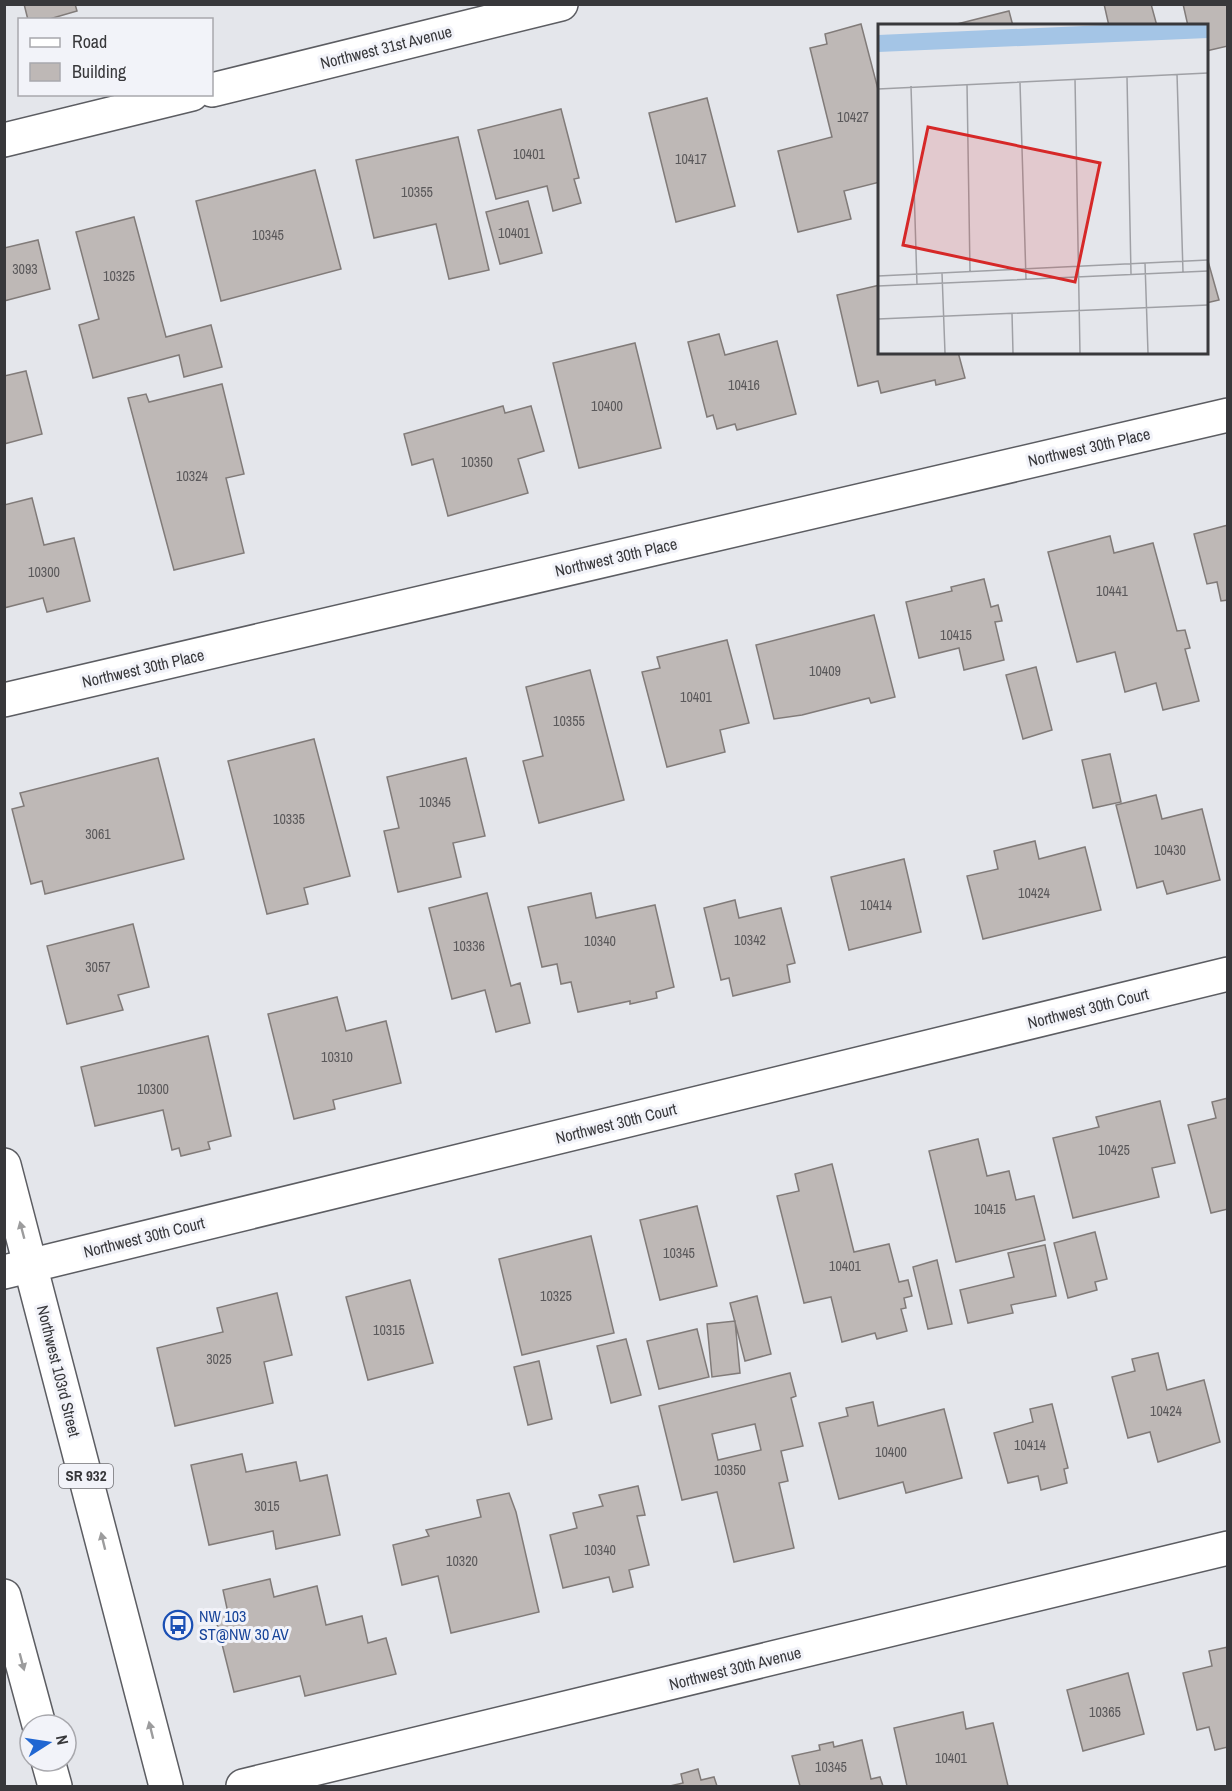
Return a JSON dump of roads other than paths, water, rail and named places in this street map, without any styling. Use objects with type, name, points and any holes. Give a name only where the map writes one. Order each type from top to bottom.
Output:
[{"type":"street","name":"Northwest 31st Avenue","points":[[213,90],[561,4]]},
{"type":"street","points":[[4,140],[184,96]]},
{"type":"street","name":"Northwest 30th Place","points":[[4,700],[1227,415]]},
{"type":"street","name":"Northwest 30th Court","points":[[18,1269],[1227,974]]},
{"type":"street","name":"Northwest 103rd Street","points":[[4,1166],[18,1269],[166,1786]]},
{"type":"street","name":"Northwest 30th Avenue","points":[[243,1786],[1227,1548]]},
{"type":"street","points":[[4,1596],[36,1713]]},
{"type":"place","name":"NW 103 ST@NW 30 AV","points":[[178,1625]]}]
